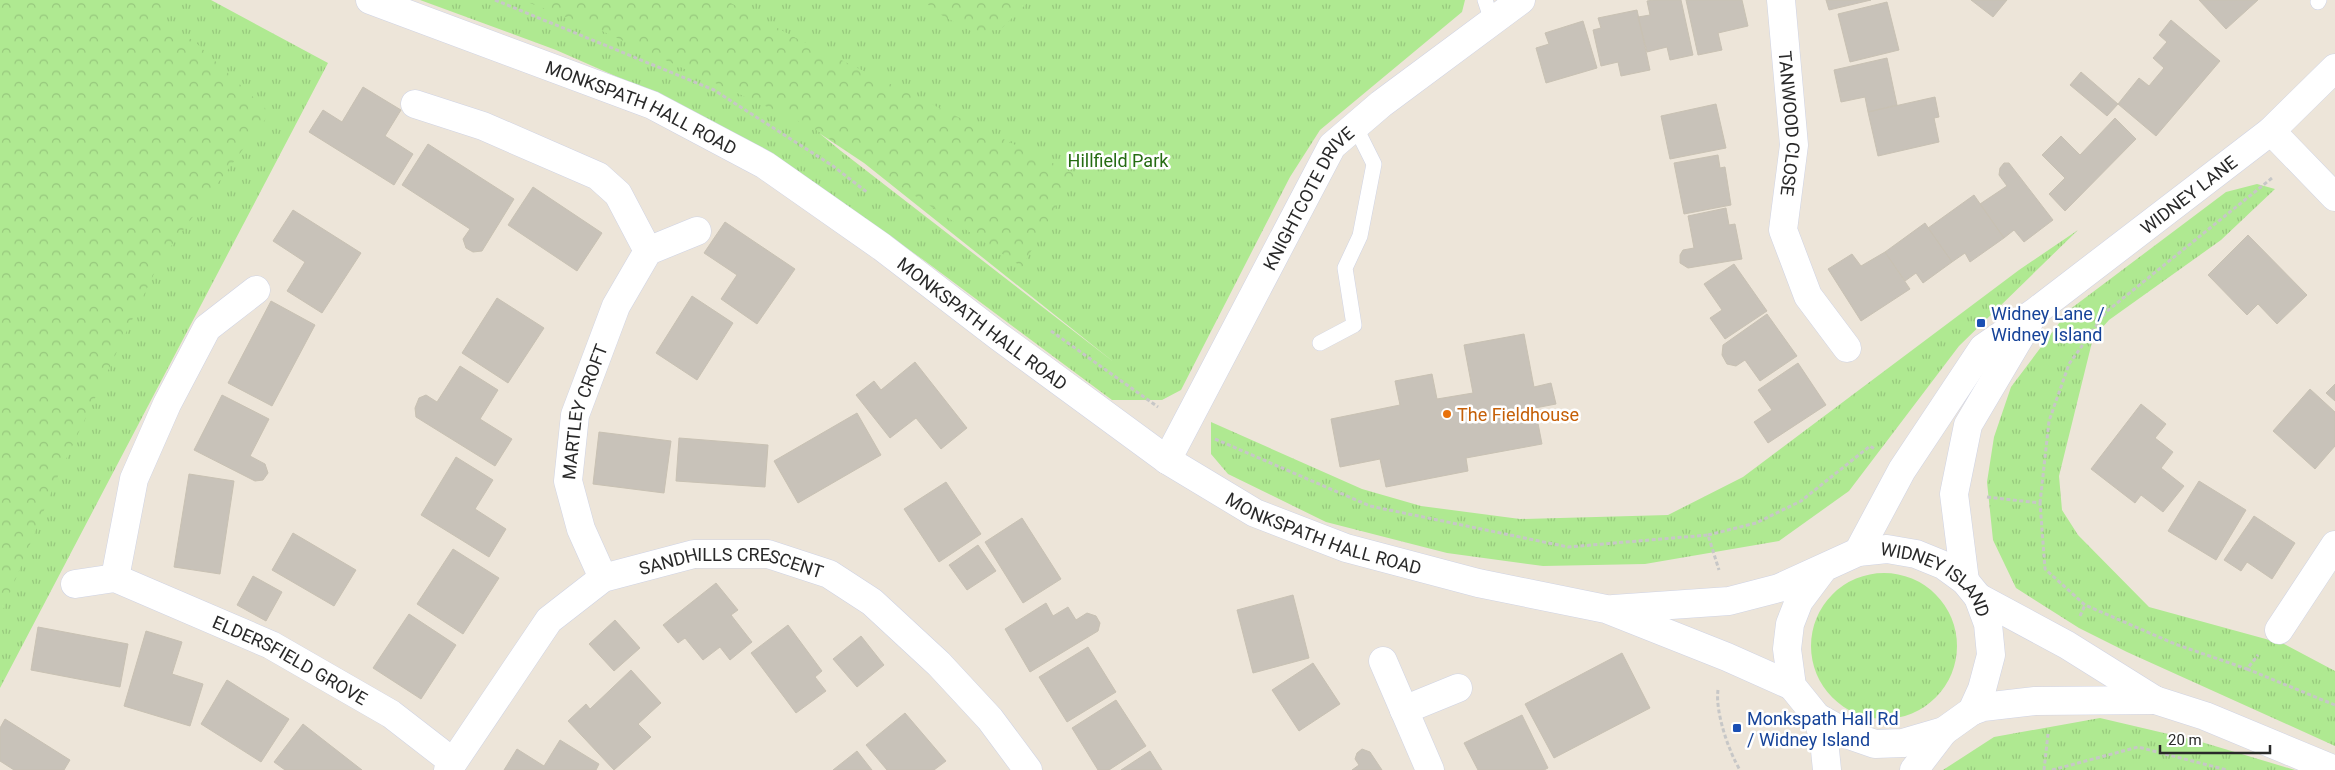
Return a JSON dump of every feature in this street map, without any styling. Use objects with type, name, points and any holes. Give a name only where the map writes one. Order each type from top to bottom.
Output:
[{"type":"street","name":"MONKSPATH HALL ROAD","points":[[370,0],[652,105],[765,165],[882,247],[998,336],[1167,460],[1255,513],[1346,548],[1478,583],[1606,609],[1728,657],[1792,686]]},
{"type":"street","name":"KNIGHTCOTE DRIVE","points":[[1167,460],[1332,146],[1488,11],[1521,0]]},
{"type":"street","name":"TANWOOD CLOSE","points":[[1782,0],[1794,145],[1783,230],[1808,296],[1847,348]]},
{"type":"street","name":"WIDNEY LANE","points":[[1858,552],[1902,470],[1983,348],[2035,312],[2271,131],[2335,68]]},
{"type":"street","points":[[415,104],[483,126],[598,176],[618,194],[648,251],[697,231]]},
{"type":"street","points":[[2271,131],[2335,196]]},
{"type":"street","name":"MARTLEY CROFT","points":[[603,578],[581,529],[568,481],[575,414],[616,306],[648,251]]},
{"type":"street","points":[[75,584],[115,578],[134,479],[167,404],[207,328],[256,290]]},
{"type":"street","name":"WIDNEY LANE","points":[[1972,589],[1954,494],[1968,425],[2035,312]]},
{"type":"street","name":"WIDNEY ISLAND","points":[[1792,686],[1787,650],[1790,624],[1799,601],[1823,569],[1858,552],[1887,549],[1916,554],[1943,565],[1972,589],[1988,624],[1991,655],[1982,689],[1972,712]]},
{"type":"street","name":"SANDHILLS CRESCENT","points":[[451,766],[549,620],[603,578],[694,554],[768,554],[828,574],[872,602],[939,664],[990,719],[1028,770]]},
{"type":"street","points":[[2280,630],[2331,561]]},
{"type":"street","name":"MONKSPATH HALL ROAD","points":[[1606,609],[1729,601],[1779,588],[1823,569]]},
{"type":"street","name":"ELDERSFIELD GROVE","points":[[115,578],[270,645],[391,714],[451,766]]},
{"type":"street","points":[[1972,589],[2155,700],[2205,716],[2335,770]]},
{"type":"street","points":[[1383,661],[1430,770]]},
{"type":"street","points":[[1792,686],[1817,718],[1824,740],[1827,770]]},
{"type":"street","points":[[1404,710],[1458,688]]},
{"type":"street","points":[[1817,718],[1849,735],[1875,744],[1903,743],[1944,731],[1972,712],[1983,707],[2035,702],[2155,700]]},
{"type":"street","points":[[1914,770],[1944,731]]},
{"type":"lane","points":[[1320,343],[1354,325],[1345,268],[1360,236],[1374,164],[1355,126]]},
{"type":"path","points":[[2297,158],[2106,312],[2069,364],[2049,421],[2040,503],[2045,569],[2085,605],[2174,644],[2247,670],[2335,705]]},
{"type":"path","points":[[1708,534],[1756,523],[1801,501],[1870,446],[1902,470]]},
{"type":"path","points":[[1954,494],[2040,503]]},
{"type":"path","points":[[2247,670],[2280,630]]},
{"type":"path","points":[[2052,770],[2138,748],[2227,770]]},
{"type":"green space","points":[[0,0],[211,0],[328,63],[0,688]]},
{"type":"green space","points":[[0,0],[154,0],[167,7],[158,25],[193,40],[270,113],[160,261],[58,476],[0,617]]},
{"type":"green space","name":"Hillfield Park","points":[[420,0],[1465,0],[1462,12],[1320,130],[1290,177],[1181,390],[1162,400],[1112,400],[925,261],[764,149],[679,104],[556,50]],"holes":[[[819,133],[864,163],[1115,363]]]},
{"type":"green space","points":[[522,0],[725,0],[796,38],[1075,174],[1022,267],[813,128],[602,31]]},
{"type":"green space","points":[[924,0],[1030,0],[1000,30],[971,31],[934,11]]},
{"type":"green space","points":[[2257,184],[2275,189],[2221,240],[2109,320],[2093,338],[2059,476],[2062,510],[2078,535],[2149,607],[2284,644],[2335,671],[2335,746],[2127,652],[2079,628],[2016,588],[1993,540],[1987,482],[1994,437],[2011,387],[2069,310],[2226,192]]},
{"type":"green space","points":[[2078,230],[1959,346],[1849,491],[1779,541],[1645,564],[1543,566],[1447,553],[1326,522],[1228,474],[1211,454],[1211,422],[1362,489],[1421,506],[1520,519],[1668,515],[1743,477],[2019,270]]},
{"type":"green space","points":[[1884,573],[1912,578],[1936,594],[1952,618],[1957,646],[1952,674],[1936,698],[1912,714],[1884,719],[1856,714],[1832,698],[1816,674],[1811,646],[1816,618],[1832,594],[1856,578]]},
{"type":"green space","points":[[2100,718],[2198,741],[2295,770],[1943,770],[1994,737]]},
{"type":"building","points":[[1681,0],[1693,55],[1670,60],[1667,47],[1647,52],[1638,17],[1650,15],[1647,1]]},
{"type":"building","points":[[1686,0],[1742,0],[1748,26],[1718,33],[1722,50],[1698,55]]},
{"type":"building","points":[[1826,0],[1871,0],[1829,10]]},
{"type":"building","points":[[1971,0],[2007,0],[1993,17]]},
{"type":"building","points":[[2199,0],[2258,0],[2226,29]]},
{"type":"building","points":[[1887,2],[1899,50],[1850,62],[1838,14]]},
{"type":"building","points":[[1637,10],[1650,70],[1621,76],[1618,62],[1601,66],[1593,30],[1601,28],[1598,18]]},
{"type":"building","points":[[2171,20],[2220,61],[2156,136],[2118,104],[2139,78],[2149,86],[2164,68],[2153,58],[2167,42],[2159,35]]},
{"type":"building","points":[[1583,21],[1597,68],[1546,83],[1536,48],[1549,44],[1545,33]]},
{"type":"building","points":[[1887,58],[1897,105],[1868,112],[1865,97],[1841,102],[1834,70]]},
{"type":"building","points":[[2081,72],[2118,104],[2107,116],[2070,85]]},
{"type":"building","points":[[363,87],[401,110],[385,136],[413,154],[394,185],[309,132],[323,110],[342,122]]},
{"type":"building","points":[[1935,97],[1939,117],[1934,118],[1939,142],[1878,156],[1868,112]]},
{"type":"building","points":[[1716,104],[1726,148],[1670,159],[1661,116]]},
{"type":"building","points":[[2115,118],[2136,139],[2065,211],[2049,194],[2065,178],[2042,155],[2061,136],[2080,155]]},
{"type":"building","points":[[428,144],[514,199],[482,251],[473,252],[466,248],[463,239],[470,229],[402,185]]},
{"type":"building","points":[[1718,155],[1720,168],[1725,167],[1731,205],[1684,214],[1674,163]]},
{"type":"building","points":[[2004,163],[2009,163],[2053,220],[2024,242],[2014,230],[2004,238],[1980,204],[2007,186],[1999,175],[2000,168]]},
{"type":"building","points":[[533,187],[602,233],[577,271],[508,225]]},
{"type":"building","points":[[1974,195],[2004,238],[1970,262],[1965,253],[1952,262],[1928,228]]},
{"type":"building","points":[[1726,208],[1729,225],[1735,224],[1742,259],[1688,268],[1680,263],[1680,255],[1683,250],[1694,248],[1688,216]]},
{"type":"building","points":[[293,210],[361,253],[322,313],[287,291],[305,262],[273,241]]},
{"type":"building","points":[[725,222],[795,269],[757,324],[721,299],[737,275],[704,253]]},
{"type":"building","points":[[1925,223],[1952,262],[1923,283],[1916,273],[1905,281],[1885,252]]},
{"type":"building","points":[[2248,235],[2307,295],[2277,324],[2258,304],[2247,315],[2208,275]]},
{"type":"building","points":[[1885,252],[1910,289],[1861,321],[1828,269],[1852,254],[1861,266]]},
{"type":"building","points":[[1734,264],[1767,311],[1725,339],[1710,318],[1722,310],[1704,284]]},
{"type":"building","points":[[692,296],[733,323],[697,380],[656,353]]},
{"type":"building","points":[[497,298],[544,328],[508,383],[462,353]]},
{"type":"building","points":[[271,301],[315,325],[272,406],[228,383]]},
{"type":"building","points":[[1767,314],[1797,356],[1760,381],[1745,360],[1736,366],[1727,364],[1722,355],[1723,345]]},
{"type":"building","name":"The Fieldhouse","points":[[1524,334],[1534,387],[1551,383],[1556,404],[1535,408],[1542,444],[1466,458],[1468,471],[1386,487],[1380,459],[1340,467],[1331,419],[1400,405],[1395,381],[1432,374],[1437,399],[1473,393],[1464,345]]},
{"type":"building","points":[[915,362],[967,428],[941,449],[916,418],[890,438],[856,395],[874,381],[881,390]]},
{"type":"building","points":[[1798,363],[1826,405],[1768,443],[1754,422],[1772,410],[1758,390]]},
{"type":"building","points":[[460,366],[498,390],[480,419],[512,439],[495,466],[416,417],[415,408],[419,398],[426,395],[437,402]]},
{"type":"building","points":[[2335,384],[2335,401],[2326,393]]},
{"type":"building","points":[[2310,389],[2335,412],[2335,446],[2315,469],[2273,431]]},
{"type":"building","points":[[222,395],[269,419],[250,456],[265,464],[268,473],[263,480],[255,481],[194,450]]},
{"type":"building","points":[[2141,404],[2166,424],[2155,438],[2173,452],[2161,468],[2184,486],[2163,512],[2141,495],[2135,503],[2091,469]]},
{"type":"building","points":[[857,413],[881,455],[798,503],[774,461]]},
{"type":"building","points":[[599,432],[671,441],[664,493],[593,484]]},
{"type":"building","points":[[679,438],[768,445],[765,487],[676,481]]},
{"type":"building","points":[[456,457],[493,480],[475,509],[506,529],[489,557],[421,515]]},
{"type":"building","points":[[189,474],[234,481],[220,574],[174,567]]},
{"type":"building","points":[[2199,481],[2246,510],[2216,560],[2168,531]]},
{"type":"building","points":[[946,482],[981,534],[939,562],[904,509]]},
{"type":"building","points":[[2254,516],[2295,543],[2272,579],[2247,562],[2241,571],[2224,560]]},
{"type":"building","points":[[1022,518],[1061,579],[1023,603],[985,542]]},
{"type":"building","points":[[293,533],[356,570],[334,606],[272,570]]},
{"type":"building","points":[[978,545],[996,571],[967,590],[949,565]]},
{"type":"building","points":[[453,549],[499,578],[463,634],[417,604]]},
{"type":"building","points":[[253,576],[282,592],[266,621],[237,605]]},
{"type":"building","points":[[716,583],[738,610],[731,615],[752,642],[730,660],[720,647],[703,660],[685,638],[678,643],[663,625]]},
{"type":"building","points":[[1293,595],[1309,658],[1253,673],[1237,610]]},
{"type":"building","points":[[1046,603],[1053,616],[1068,607],[1076,620],[1087,613],[1096,616],[1100,623],[1098,631],[1030,672],[1005,629]]},
{"type":"building","points":[[409,614],[456,645],[421,699],[373,668]]},
{"type":"building","points":[[615,620],[640,648],[614,671],[589,644]]},
{"type":"building","points":[[788,625],[822,671],[815,677],[826,691],[796,713],[751,653]]},
{"type":"building","points":[[38,627],[128,644],[120,687],[31,670]]},
{"type":"building","points":[[146,631],[182,642],[172,674],[203,684],[190,726],[124,706]]},
{"type":"building","points":[[861,636],[884,665],[857,687],[833,659]]},
{"type":"building","points":[[1088,647],[1116,692],[1067,722],[1039,677]]},
{"type":"building","points":[[1622,653],[1650,708],[1554,758],[1525,704]]},
{"type":"building","points":[[1313,663],[1340,704],[1299,731],[1272,690]]},
{"type":"building","points":[[631,670],[661,703],[638,724],[651,737],[614,770],[568,721],[586,704],[590,709]]},
{"type":"building","points":[[227,680],[289,719],[261,762],[201,724]]},
{"type":"building","points":[[1116,700],[1146,746],[1109,770],[1098,770],[1072,728]]},
{"type":"building","points":[[905,713],[946,761],[934,770],[887,770],[866,745]]},
{"type":"building","points":[[1522,715],[1548,768],[1544,770],[1478,770],[1464,743]]},
{"type":"building","points":[[5,719],[70,760],[64,770],[14,770],[0,761],[0,728]]},
{"type":"building","points":[[303,724],[362,770],[285,770],[274,762]]},
{"type":"building","points":[[560,740],[599,764],[596,770],[504,770],[517,749],[544,766]]},
{"type":"building","points":[[1362,749],[1370,752],[1382,770],[1352,770],[1359,765],[1355,759],[1357,753]]},
{"type":"building","points":[[857,751],[872,770],[833,770]]},
{"type":"building","points":[[1150,751],[1162,770],[1121,770]]},
{"type":"place","name":"Widney Lane / Widney Island","points":[[1981,323]]},
{"type":"place","name":"The Fieldhouse","points":[[1447,414]]},
{"type":"place","name":"Monkspath Hall Rd / Widney Island","points":[[1737,728]]}]
